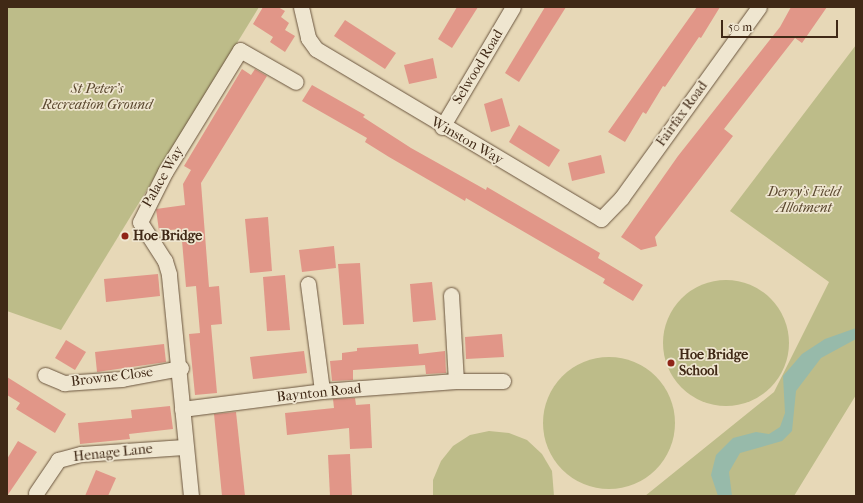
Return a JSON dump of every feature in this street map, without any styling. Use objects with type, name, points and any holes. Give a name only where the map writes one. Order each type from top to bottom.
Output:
[{"type":"street","name":"Winston Way","points":[[302,7],[308,38],[316,48],[442,127],[600,218]]},
{"type":"street","name":"Selwood Road","points":[[442,127],[513,7]]},
{"type":"street","name":"Fairfax Road","points":[[600,218],[622,197],[759,7]]},
{"type":"street","name":"Palace Way","points":[[191,496],[184,446],[181,368],[169,274],[165,261],[140,222],[143,211],[240,50],[296,82]]},
{"type":"street","points":[[308,284],[322,391]]},
{"type":"street","points":[[451,295],[456,381]]},
{"type":"street","name":"Browne Close","points":[[45,375],[64,383],[122,379],[181,368]]},
{"type":"street","name":"Baynton Road","points":[[182,409],[322,391],[456,381],[503,381]]},
{"type":"street","name":"Henage Lane","points":[[36,493],[58,460],[81,454],[184,446]]},
{"type":"green space","name":"St Peter's Recreation Ground","points":[[7,7],[259,7],[61,330],[7,311]]},
{"type":"green space","name":"Derry's Field Allotment","points":[[856,45],[856,395],[794,496],[645,496],[774,392],[829,282],[730,211]]},
{"type":"green space","points":[[720,280],[732,280],[750,284],[771,298],[785,319],[789,343],[785,367],[771,388],[750,402],[732,406],[720,406],[702,402],[681,388],[667,367],[663,349],[663,337],[667,319],[681,298],[702,284]]},
{"type":"green space","points":[[616,357],[628,359],[640,364],[656,376],[668,392],[673,404],[675,423],[673,442],[668,454],[656,470],[640,482],[628,487],[602,489],[590,487],[578,482],[562,470],[550,454],[545,442],[543,416],[545,404],[550,392],[562,376],[578,364],[590,359]]},
{"type":"green space","points":[[489,431],[509,433],[527,440],[542,454],[552,471],[554,496],[433,496],[433,480],[441,461],[453,446],[470,435]]},
{"type":"shaded area","points":[[856,328],[856,339],[821,358],[796,391],[792,431],[782,441],[740,453],[729,472],[732,496],[718,496],[711,475],[716,455],[733,438],[756,432],[769,434],[780,427],[785,413],[783,376],[802,354],[825,339]]},
{"type":"building","points":[[263,7],[278,7],[285,11],[281,17],[289,23],[285,30],[295,36],[285,52],[270,42],[273,37],[253,24]]},
{"type":"building","points":[[457,7],[478,7],[452,48],[438,39]]},
{"type":"building","points":[[545,7],[566,7],[519,82],[505,73]]},
{"type":"building","points":[[697,7],[720,7],[701,38],[699,37],[665,87],[663,86],[646,114],[643,112],[625,142],[608,132]]},
{"type":"building","points":[[791,7],[827,7],[802,43],[795,38],[724,129],[733,136],[655,237],[657,246],[641,250],[621,237],[678,156],[780,27]]},
{"type":"building","points":[[345,20],[396,53],[385,69],[334,36]]},
{"type":"building","points":[[433,58],[437,78],[409,84],[404,65]]},
{"type":"building","points":[[242,69],[251,75],[255,69],[267,76],[201,183],[209,287],[219,286],[222,324],[211,325],[217,393],[195,395],[189,334],[200,333],[196,286],[186,287],[181,229],[159,231],[156,209],[185,205],[183,184],[191,170],[184,166]]},
{"type":"building","points":[[312,85],[365,115],[363,117],[411,148],[486,190],[487,187],[600,253],[598,258],[643,285],[633,301],[603,283],[605,279],[466,198],[465,201],[389,157],[365,142],[367,138],[302,101]]},
{"type":"building","points":[[502,98],[510,126],[491,132],[484,104]]},
{"type":"building","points":[[519,125],[560,150],[549,167],[509,142]]},
{"type":"building","points":[[601,155],[605,173],[572,181],[568,163]]},
{"type":"building","points":[[268,217],[272,271],[250,273],[245,219]]},
{"type":"building","points":[[334,246],[336,268],[302,272],[299,250]]},
{"type":"building","points":[[360,263],[364,324],[343,325],[338,264]]},
{"type":"building","points":[[158,274],[160,296],[106,302],[104,279]]},
{"type":"building","points":[[285,275],[290,330],[267,331],[263,277]]},
{"type":"building","points":[[432,282],[436,320],[413,322],[410,284]]},
{"type":"building","points":[[502,334],[504,357],[466,359],[465,337]]},
{"type":"building","points":[[66,340],[86,352],[75,370],[55,358]]},
{"type":"building","points":[[164,344],[166,362],[97,372],[95,352]]},
{"type":"building","points":[[418,344],[419,354],[445,351],[446,373],[426,374],[425,365],[353,370],[353,380],[332,381],[330,361],[342,360],[342,353],[357,351],[357,348]]},
{"type":"building","points":[[304,351],[307,373],[253,379],[250,357]]},
{"type":"building","points":[[7,377],[66,414],[55,433],[16,409],[20,403],[7,395]]},
{"type":"building","points":[[355,398],[356,405],[370,404],[372,448],[350,449],[349,428],[287,435],[285,413],[334,408],[333,399]]},
{"type":"building","points":[[170,406],[173,429],[129,434],[130,439],[80,444],[78,423],[132,418],[131,410]]},
{"type":"building","points":[[236,412],[245,496],[222,496],[214,414]]},
{"type":"building","points":[[18,441],[37,452],[7,496],[7,459]]},
{"type":"building","points":[[350,454],[352,496],[330,496],[328,455]]},
{"type":"building","points":[[96,470],[116,478],[108,496],[85,496]]},
{"type":"place","name":"Hoe Bridge","points":[[125,236]]},
{"type":"place","name":"Hoe Bridge School","points":[[671,363]]}]
